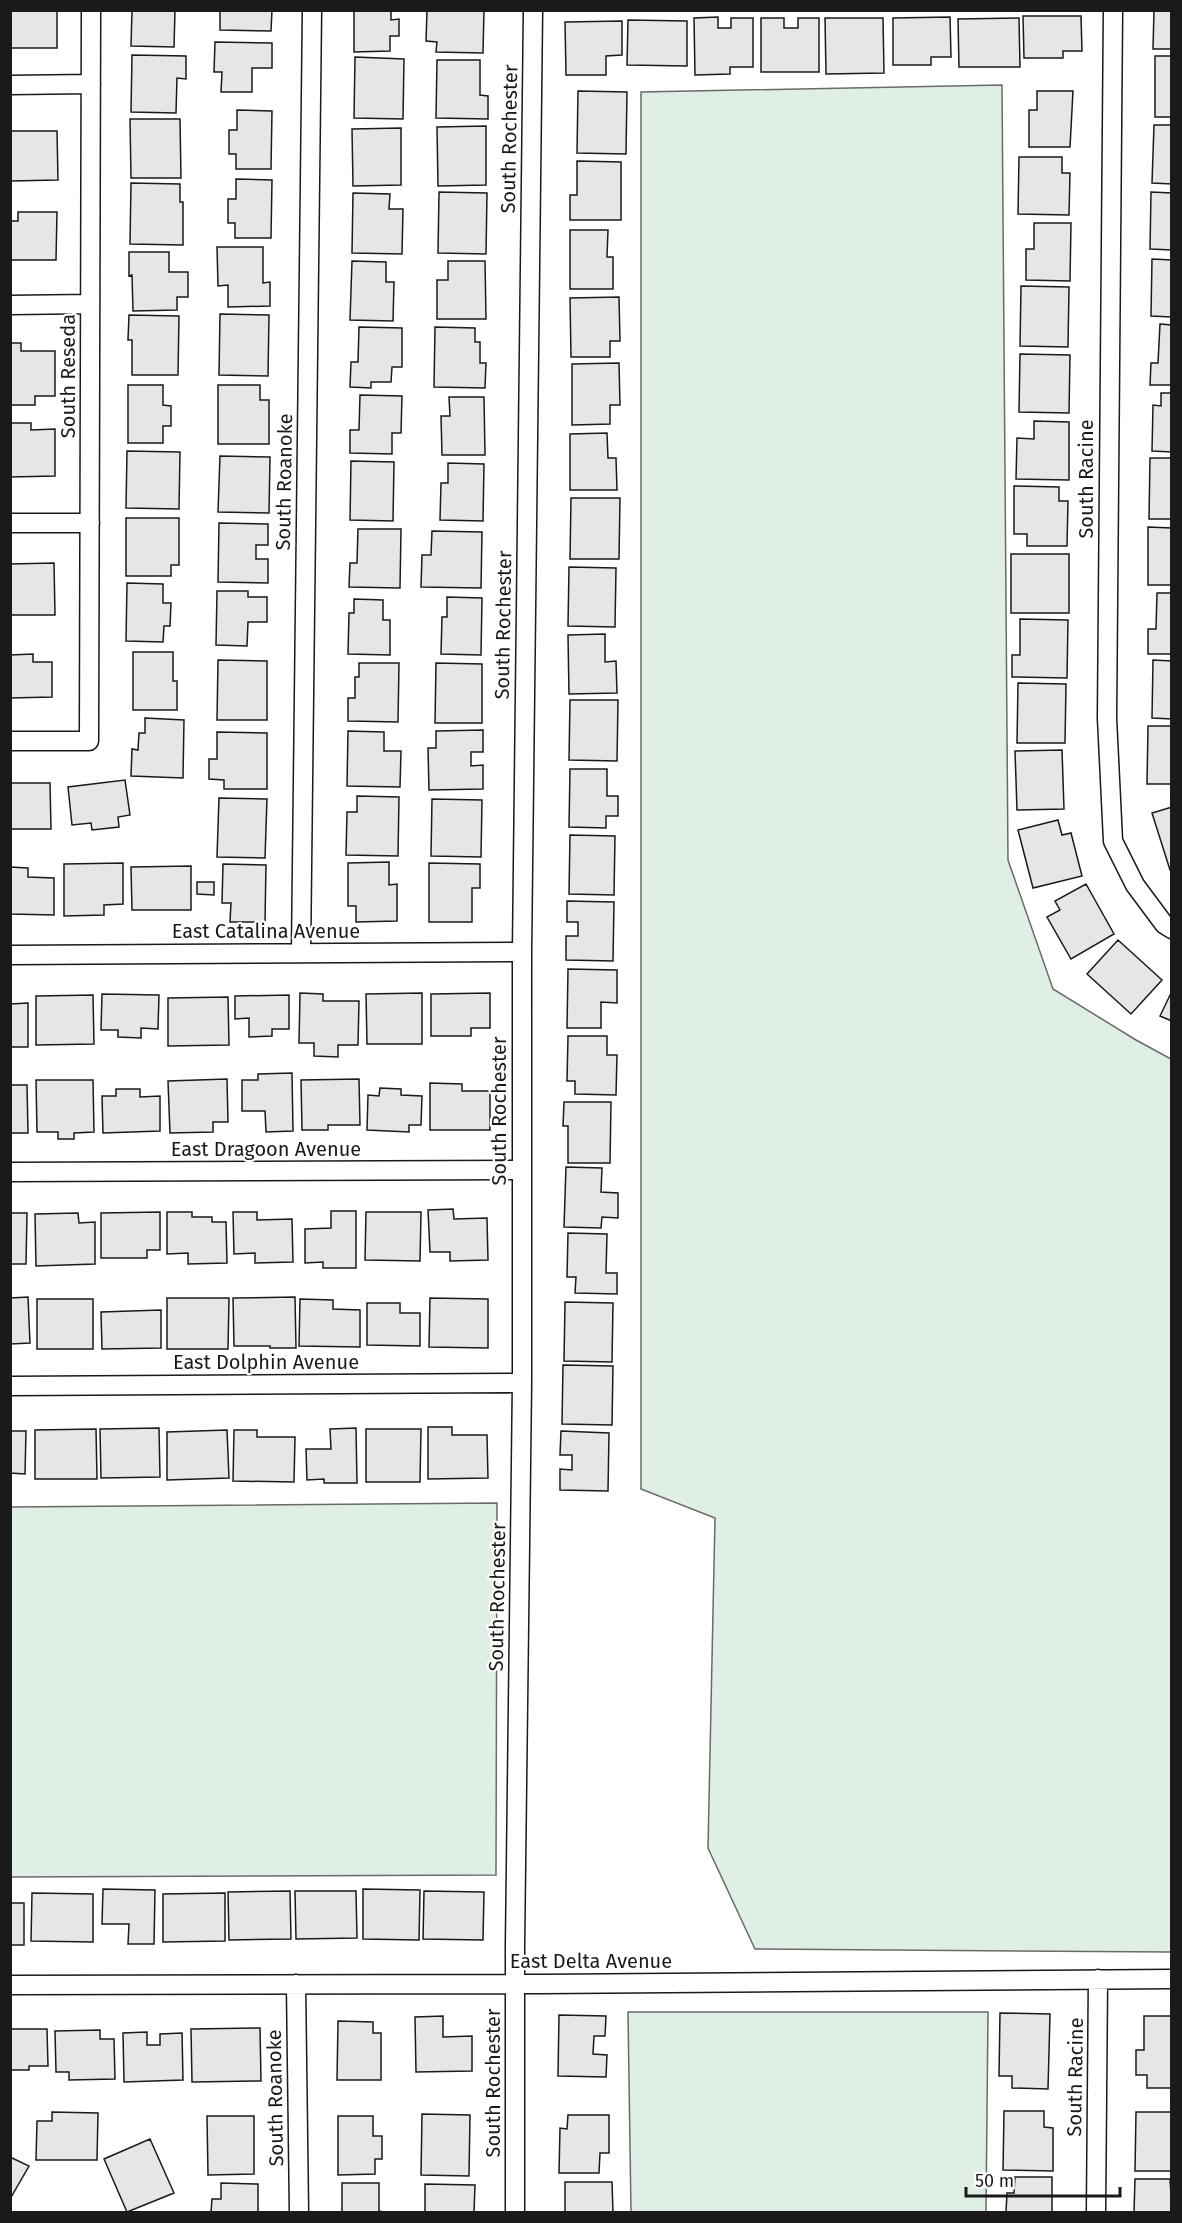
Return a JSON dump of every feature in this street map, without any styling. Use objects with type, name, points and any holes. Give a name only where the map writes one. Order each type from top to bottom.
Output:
[{"type":"street","name":"South Reseda","points":[[10,741],[89,741],[91,10]]},
{"type":"street","name":"South Roanoke","points":[[301,953],[312,10]]},
{"type":"street","name":"South Rochester","points":[[515,2212],[515,1984],[522,1383],[522,952],[533,10]]},
{"type":"street","name":"South Racine","points":[[1113,10],[1107,718],[1113,841],[1135,885],[1164,924],[1172,929]]},
{"type":"street","points":[[10,85],[91,84]]},
{"type":"street","points":[[10,305],[90,304]]},
{"type":"street","points":[[10,523],[90,522]]},
{"type":"street","name":"East Catalina Avenue","points":[[10,955],[522,952]]},
{"type":"street","name":"East Dragoon Avenue","points":[[10,1172],[522,1170]]},
{"type":"street","name":"East Dolphin Avenue","points":[[10,1386],[522,1383]]},
{"type":"street","name":"South Racine","points":[[1096,2212],[1098,1979]]},
{"type":"street","name":"East Delta Avenue","points":[[10,1985],[1172,1979]]},
{"type":"street","name":"South Roanoke","points":[[296,1984],[300,2212]]},
{"type":"green space","points":[[1002,85],[1008,860],[1053,989],[1171,1059],[1171,1952],[755,1949],[708,1848],[715,1518],[641,1489],[641,92]]},
{"type":"green space","points":[[497,1503],[496,1875],[11,1877],[11,1507]]},
{"type":"green space","points":[[628,2012],[988,2012],[986,2212],[631,2212]]},
{"type":"building","points":[[10,10],[57,11],[57,48],[10,48]]},
{"type":"building","points":[[132,10],[175,10],[174,47],[131,46]]},
{"type":"building","points":[[220,10],[272,10],[271,31],[220,30]]},
{"type":"building","points":[[354,10],[391,10],[391,20],[399,19],[399,36],[390,36],[390,51],[354,52]]},
{"type":"building","points":[[484,10],[483,53],[436,52],[437,42],[426,41],[427,11]]},
{"type":"building","points":[[1154,10],[1172,10],[1172,49],[1153,49]]},
{"type":"building","points":[[1023,16],[1081,16],[1082,51],[1063,51],[1063,58],[1024,58]]},
{"type":"building","points":[[718,17],[718,28],[731,28],[731,18],[753,18],[753,67],[730,67],[730,74],[695,75],[694,18]]},
{"type":"building","points":[[950,17],[951,57],[931,57],[931,65],[893,65],[893,18]]},
{"type":"building","points":[[761,18],[784,18],[784,28],[798,28],[798,18],[819,18],[819,72],[761,72]]},
{"type":"building","points":[[825,18],[883,18],[884,73],[826,74]]},
{"type":"building","points":[[1019,18],[1020,67],[959,67],[958,19]]},
{"type":"building","points":[[628,20],[687,21],[687,66],[627,65]]},
{"type":"building","points":[[622,21],[622,55],[606,56],[606,75],[566,75],[565,22]]},
{"type":"building","points":[[215,42],[272,43],[272,68],[252,68],[252,92],[221,92],[222,72],[214,72]]},
{"type":"building","points":[[132,55],[186,56],[186,79],[177,78],[176,113],[131,112]]},
{"type":"building","points":[[1155,56],[1172,56],[1172,117],[1155,117]]},
{"type":"building","points":[[355,57],[404,59],[403,119],[354,118]]},
{"type":"building","points":[[437,60],[480,60],[480,95],[488,96],[488,119],[436,118]]},
{"type":"building","points":[[578,91],[627,92],[626,154],[577,153]]},
{"type":"building","points":[[1037,91],[1073,91],[1070,147],[1029,147],[1029,110],[1037,110]]},
{"type":"building","points":[[237,110],[272,111],[271,169],[236,169],[236,154],[229,154],[229,130],[237,130]]},
{"type":"building","points":[[130,119],[180,119],[181,178],[131,178]]},
{"type":"building","points":[[1154,125],[1172,125],[1172,184],[1152,183]]},
{"type":"building","points":[[486,126],[486,185],[438,186],[437,127]]},
{"type":"building","points":[[401,128],[401,185],[353,186],[352,129]]},
{"type":"building","points":[[10,131],[57,131],[58,180],[10,181]]},
{"type":"building","points":[[1019,157],[1062,157],[1062,173],[1070,173],[1069,215],[1018,214]]},
{"type":"building","points":[[577,161],[621,162],[621,220],[570,220],[570,195],[577,195]]},
{"type":"building","points":[[236,179],[272,180],[271,238],[235,238],[235,223],[228,223],[228,199],[236,199]]},
{"type":"building","points":[[131,183],[180,184],[180,202],[183,202],[183,245],[130,244]]},
{"type":"building","points":[[439,192],[487,193],[486,254],[438,253]]},
{"type":"building","points":[[1151,192],[1172,193],[1172,250],[1150,249]]},
{"type":"building","points":[[353,193],[390,194],[389,209],[403,209],[402,254],[352,253]]},
{"type":"building","points":[[18,212],[57,212],[56,260],[10,260],[10,221],[18,221]]},
{"type":"building","points":[[1034,223],[1071,223],[1070,281],[1026,280],[1026,249],[1034,249]]},
{"type":"building","points":[[570,230],[608,230],[607,257],[613,257],[613,289],[570,289]]},
{"type":"building","points":[[217,247],[263,247],[263,283],[270,282],[270,306],[228,307],[228,285],[218,286]]},
{"type":"building","points":[[129,252],[169,252],[169,272],[188,272],[188,297],[177,297],[177,310],[133,311]]},
{"type":"building","points":[[1152,259],[1172,260],[1172,317],[1151,316]]},
{"type":"building","points":[[352,261],[386,262],[386,282],[394,282],[393,321],[350,320]]},
{"type":"building","points":[[448,261],[485,261],[486,319],[437,319],[437,280],[448,280]]},
{"type":"building","points":[[1021,286],[1069,287],[1068,347],[1020,346]]},
{"type":"building","points":[[619,297],[620,341],[610,341],[610,357],[571,357],[570,298]]},
{"type":"building","points":[[220,314],[269,315],[268,376],[219,375]]},
{"type":"building","points":[[129,315],[179,316],[178,375],[132,375],[132,340],[128,340]]},
{"type":"building","points":[[1160,324],[1172,325],[1172,385],[1150,385],[1151,363],[1158,363]]},
{"type":"building","points":[[359,327],[402,328],[402,367],[392,367],[391,382],[371,382],[371,388],[350,387],[351,362],[358,362]]},
{"type":"building","points":[[435,327],[475,328],[475,342],[480,342],[480,363],[486,363],[485,388],[434,387]]},
{"type":"building","points":[[10,343],[21,343],[21,351],[55,351],[55,396],[35,396],[35,405],[10,405]]},
{"type":"building","points":[[1020,354],[1070,355],[1069,413],[1019,412]]},
{"type":"building","points":[[619,363],[620,405],[610,405],[610,424],[572,425],[572,364]]},
{"type":"building","points":[[128,385],[163,385],[163,405],[171,406],[171,426],[163,426],[163,443],[128,443]]},
{"type":"building","points":[[218,385],[260,385],[260,400],[269,400],[269,444],[218,444]]},
{"type":"building","points":[[1161,393],[1172,393],[1172,452],[1152,451],[1153,405],[1161,406]]},
{"type":"building","points":[[360,395],[402,396],[401,433],[392,433],[392,454],[350,453],[350,430],[359,430]]},
{"type":"building","points":[[449,397],[484,397],[485,455],[442,455],[441,416],[450,416]]},
{"type":"building","points":[[1034,421],[1069,422],[1069,480],[1016,479],[1017,438],[1034,439]]},
{"type":"building","points":[[10,423],[31,423],[31,430],[55,429],[55,476],[10,477]]},
{"type":"building","points":[[607,433],[608,458],[616,458],[617,490],[570,490],[570,434]]},
{"type":"building","points":[[127,451],[180,452],[179,509],[126,508]]},
{"type":"building","points":[[220,456],[270,457],[269,513],[218,512]]},
{"type":"building","points":[[1150,458],[1172,458],[1172,519],[1149,519]]},
{"type":"building","points":[[351,461],[394,462],[393,521],[350,520]]},
{"type":"building","points":[[448,463],[484,464],[483,521],[440,520],[441,483],[448,483]]},
{"type":"building","points":[[1014,486],[1059,487],[1059,501],[1068,501],[1067,546],[1027,546],[1027,534],[1014,534]]},
{"type":"building","points":[[571,498],[620,498],[619,559],[570,559]]},
{"type":"building","points":[[126,518],[179,518],[179,565],[171,565],[171,576],[126,576]]},
{"type":"building","points":[[219,523],[268,524],[268,545],[256,545],[256,559],[268,559],[268,583],[218,582]]},
{"type":"building","points":[[1148,527],[1172,528],[1172,585],[1148,585]]},
{"type":"building","points":[[358,529],[401,529],[400,588],[349,587],[350,563],[357,563]]},
{"type":"building","points":[[432,531],[482,532],[481,588],[421,587],[422,555],[431,555]]},
{"type":"building","points":[[1011,554],[1069,554],[1069,613],[1011,613]]},
{"type":"building","points":[[54,563],[55,615],[10,615],[10,564]]},
{"type":"building","points":[[569,567],[616,568],[615,627],[568,626]]},
{"type":"building","points":[[127,583],[163,584],[163,603],[171,603],[170,626],[164,626],[163,642],[126,641]]},
{"type":"building","points":[[217,591],[248,591],[248,597],[267,597],[267,622],[248,622],[247,646],[216,645]]},
{"type":"building","points":[[1157,593],[1172,593],[1172,654],[1148,654],[1148,629],[1156,629]]},
{"type":"building","points":[[447,597],[482,598],[481,655],[441,654],[442,617],[447,617]]},
{"type":"building","points":[[354,599],[383,600],[383,620],[390,620],[390,655],[348,654],[349,613],[354,613]]},
{"type":"building","points":[[1020,619],[1068,620],[1067,678],[1012,677],[1012,655],[1020,655]]},
{"type":"building","points":[[605,634],[605,662],[616,661],[617,693],[569,694],[568,635]]},
{"type":"building","points":[[133,652],[173,652],[173,681],[177,681],[177,710],[133,710]]},
{"type":"building","points":[[33,654],[33,662],[52,662],[52,697],[10,698],[10,655]]},
{"type":"building","points":[[218,660],[267,661],[267,720],[217,720]]},
{"type":"building","points":[[1153,660],[1172,661],[1172,719],[1152,718]]},
{"type":"building","points":[[359,663],[399,663],[398,722],[348,721],[348,698],[355,698],[355,677],[359,677]]},
{"type":"building","points":[[436,663],[482,664],[482,723],[435,723]]},
{"type":"building","points":[[1018,683],[1066,684],[1065,743],[1017,743]]},
{"type":"building","points":[[570,700],[618,700],[617,761],[569,760]]},
{"type":"building","points":[[145,718],[184,720],[183,778],[131,776],[132,749],[138,750],[139,733],[145,733]]},
{"type":"building","points":[[1148,726],[1172,726],[1172,784],[1147,784]]},
{"type":"building","points":[[483,730],[483,752],[471,752],[471,766],[483,765],[483,789],[429,790],[428,748],[436,748],[436,731]]},
{"type":"building","points":[[348,731],[384,732],[384,751],[401,751],[400,787],[347,786]]},
{"type":"building","points":[[217,732],[267,733],[267,789],[224,789],[224,780],[209,779],[209,759],[217,759]]},
{"type":"building","points":[[1062,750],[1064,809],[1017,810],[1015,751]]},
{"type":"building","points":[[570,769],[607,769],[607,796],[618,796],[618,816],[606,816],[606,828],[569,827]]},
{"type":"building","points":[[125,780],[130,815],[118,817],[119,827],[92,830],[91,823],[72,825],[68,787]]},
{"type":"building","points":[[10,783],[50,783],[51,829],[10,829]]},
{"type":"building","points":[[357,796],[399,797],[398,856],[346,855],[347,812],[357,812]]},
{"type":"building","points":[[219,798],[267,799],[265,858],[217,857]]},
{"type":"building","points":[[432,799],[482,800],[481,857],[431,856]]},
{"type":"building","points":[[1172,807],[1172,870],[1170,870],[1152,813]]},
{"type":"building","points":[[1058,820],[1062,835],[1071,833],[1082,876],[1033,888],[1018,830]]},
{"type":"building","points":[[570,835],[615,836],[614,895],[569,894]]},
{"type":"building","points":[[389,862],[389,885],[397,884],[397,921],[356,922],[356,906],[348,906],[348,863]]},
{"type":"building","points":[[123,863],[123,904],[104,905],[104,915],[64,916],[64,864]]},
{"type":"building","points":[[429,863],[480,864],[480,888],[472,888],[472,922],[429,922]]},
{"type":"building","points":[[223,864],[266,865],[265,922],[230,922],[231,903],[222,903]]},
{"type":"building","points":[[191,866],[191,910],[132,910],[131,867]]},
{"type":"building","points":[[10,867],[28,868],[28,877],[54,878],[54,915],[10,914]]},
{"type":"building","points":[[197,882],[214,882],[214,895],[197,894]]},
{"type":"building","points":[[1086,884],[1114,934],[1071,959],[1047,917],[1060,910],[1055,901]]},
{"type":"building","points":[[567,901],[614,902],[613,961],[566,960],[566,936],[578,936],[578,922],[567,922]]},
{"type":"building","points":[[1118,940],[1162,980],[1131,1014],[1087,974]]},
{"type":"building","points":[[568,969],[617,970],[617,1003],[601,1002],[601,1028],[567,1028]]},
{"type":"building","points":[[1172,991],[1172,1021],[1160,1016]]},
{"type":"building","points":[[300,993],[323,994],[323,1001],[359,1001],[358,1045],[338,1045],[338,1057],[314,1056],[314,1043],[299,1043]]},
{"type":"building","points":[[422,993],[422,1044],[367,1044],[366,994]]},
{"type":"building","points":[[490,993],[490,1028],[471,1028],[471,1036],[431,1036],[431,994]]},
{"type":"building","points":[[102,994],[159,995],[158,1029],[141,1028],[141,1038],[118,1037],[118,1030],[101,1030]]},
{"type":"building","points":[[93,995],[94,1044],[36,1045],[36,996]]},
{"type":"building","points":[[289,995],[289,1029],[272,1029],[272,1036],[249,1037],[249,1018],[235,1019],[235,996]]},
{"type":"building","points":[[228,997],[229,1045],[168,1046],[168,998]]},
{"type":"building","points":[[28,1003],[28,1047],[10,1047],[10,1004]]},
{"type":"building","points":[[568,1036],[607,1036],[607,1055],[617,1055],[616,1095],[575,1094],[575,1081],[567,1081]]},
{"type":"building","points":[[292,1073],[293,1131],[266,1132],[265,1111],[242,1111],[242,1080],[258,1080],[258,1074]]},
{"type":"building","points":[[227,1079],[228,1122],[213,1122],[213,1132],[170,1133],[168,1081]]},
{"type":"building","points":[[359,1079],[360,1125],[328,1125],[328,1130],[302,1130],[301,1080]]},
{"type":"building","points":[[36,1080],[93,1080],[94,1132],[74,1133],[74,1139],[58,1139],[58,1132],[37,1132]]},
{"type":"building","points":[[430,1083],[462,1084],[462,1091],[490,1091],[490,1130],[430,1130]]},
{"type":"building","points":[[10,1085],[27,1085],[28,1133],[10,1133]]},
{"type":"building","points":[[380,1088],[401,1089],[401,1095],[422,1096],[421,1125],[409,1125],[409,1132],[367,1130],[368,1095],[379,1096]]},
{"type":"building","points":[[116,1089],[140,1089],[140,1097],[160,1096],[160,1131],[103,1133],[102,1096],[116,1096]]},
{"type":"building","points":[[564,1102],[611,1102],[610,1163],[568,1163],[568,1126],[563,1126]]},
{"type":"building","points":[[566,1167],[602,1168],[601,1192],[618,1193],[618,1218],[602,1217],[601,1228],[564,1227]]},
{"type":"building","points":[[453,1209],[454,1219],[487,1218],[488,1260],[450,1261],[450,1252],[430,1252],[428,1210]]},
{"type":"building","points":[[331,1211],[356,1211],[356,1268],[323,1268],[323,1262],[305,1263],[305,1229],[331,1228]]},
{"type":"building","points":[[160,1212],[160,1250],[147,1250],[147,1258],[101,1258],[101,1213]]},
{"type":"building","points":[[167,1212],[192,1212],[192,1217],[212,1217],[212,1222],[226,1222],[227,1263],[188,1264],[188,1253],[167,1254]]},
{"type":"building","points":[[233,1212],[257,1212],[257,1220],[292,1219],[293,1262],[255,1263],[255,1253],[234,1254]]},
{"type":"building","points":[[366,1212],[421,1212],[420,1261],[365,1260]]},
{"type":"building","points":[[10,1213],[27,1213],[26,1264],[10,1264]]},
{"type":"building","points":[[78,1213],[79,1223],[95,1222],[95,1264],[36,1266],[35,1214]]},
{"type":"building","points":[[568,1233],[607,1234],[606,1273],[617,1273],[617,1294],[575,1293],[576,1277],[567,1277]]},
{"type":"building","points":[[28,1297],[30,1343],[10,1344],[10,1298]]},
{"type":"building","points":[[295,1297],[296,1348],[234,1346],[233,1298]]},
{"type":"building","points":[[167,1298],[229,1298],[228,1349],[167,1349]]},
{"type":"building","points":[[430,1298],[488,1299],[488,1348],[429,1347]]},
{"type":"building","points":[[37,1299],[93,1299],[93,1349],[37,1349]]},
{"type":"building","points":[[300,1299],[333,1300],[333,1309],[360,1310],[360,1347],[299,1346]]},
{"type":"building","points":[[565,1302],[613,1303],[612,1362],[564,1361]]},
{"type":"building","points":[[367,1303],[400,1303],[400,1313],[420,1313],[420,1346],[367,1345]]},
{"type":"building","points":[[161,1310],[161,1348],[102,1349],[101,1312]]},
{"type":"building","points":[[563,1365],[613,1366],[612,1425],[562,1424]]},
{"type":"building","points":[[428,1427],[452,1427],[452,1435],[487,1435],[488,1478],[428,1479]]},
{"type":"building","points":[[159,1428],[160,1477],[101,1478],[100,1429]]},
{"type":"building","points":[[356,1428],[357,1483],[324,1483],[324,1479],[307,1480],[306,1449],[331,1449],[330,1429]]},
{"type":"building","points":[[96,1429],[97,1479],[35,1479],[35,1430]]},
{"type":"building","points":[[366,1429],[421,1429],[420,1482],[366,1482]]},
{"type":"building","points":[[227,1430],[229,1478],[167,1480],[167,1432]]},
{"type":"building","points":[[234,1430],[257,1430],[257,1437],[295,1437],[294,1482],[233,1481]]},
{"type":"building","points":[[10,1431],[26,1431],[25,1474],[10,1473]]},
{"type":"building","points":[[561,1431],[609,1433],[608,1491],[560,1490],[560,1469],[572,1470],[572,1455],[560,1455]]},
{"type":"building","points":[[103,1889],[155,1890],[154,1944],[128,1944],[129,1924],[102,1924]]},
{"type":"building","points":[[363,1889],[420,1890],[419,1940],[363,1939]]},
{"type":"building","points":[[290,1891],[291,1939],[229,1940],[228,1892]]},
{"type":"building","points":[[295,1891],[356,1891],[357,1938],[296,1939]]},
{"type":"building","points":[[424,1891],[484,1892],[483,1940],[423,1939]]},
{"type":"building","points":[[32,1893],[93,1894],[93,1942],[31,1941]]},
{"type":"building","points":[[225,1893],[225,1941],[163,1942],[163,1894]]},
{"type":"building","points":[[10,1903],[24,1903],[24,1945],[10,1945]]},
{"type":"building","points":[[1000,2013],[1050,2014],[1048,2089],[1012,2088],[1012,2076],[999,2076]]},
{"type":"building","points":[[559,2015],[606,2016],[605,2036],[594,2036],[593,2054],[607,2055],[606,2077],[558,2076]]},
{"type":"building","points":[[443,2016],[443,2037],[472,2036],[472,2071],[416,2072],[415,2017]]},
{"type":"building","points":[[1144,2016],[1172,2016],[1172,2088],[1147,2088],[1147,2075],[1136,2075],[1136,2050],[1144,2050]]},
{"type":"building","points":[[338,2021],[373,2022],[373,2033],[381,2033],[381,2080],[337,2080]]},
{"type":"building","points":[[260,2028],[261,2081],[192,2082],[191,2029]]},
{"type":"building","points":[[10,2029],[47,2029],[48,2066],[29,2066],[29,2070],[10,2070]]},
{"type":"building","points":[[100,2030],[100,2039],[114,2039],[115,2079],[69,2080],[69,2072],[56,2072],[55,2031]]},
{"type":"building","points":[[147,2032],[147,2045],[160,2045],[160,2034],[182,2033],[183,2080],[124,2082],[123,2033]]},
{"type":"building","points":[[1004,2111],[1044,2111],[1044,2127],[1053,2128],[1053,2171],[1003,2170]]},
{"type":"building","points":[[52,2112],[98,2113],[97,2160],[36,2160],[37,2121],[52,2121]]},
{"type":"building","points":[[1136,2112],[1172,2112],[1172,2171],[1135,2171]]},
{"type":"building","points":[[422,2114],[470,2115],[469,2176],[421,2175]]},
{"type":"building","points":[[568,2115],[609,2115],[609,2153],[600,2153],[599,2173],[559,2173],[560,2128],[567,2129]]},
{"type":"building","points":[[207,2116],[254,2116],[254,2174],[208,2175]]},
{"type":"building","points":[[338,2116],[373,2116],[373,2136],[382,2136],[382,2159],[375,2159],[375,2174],[338,2175]]},
{"type":"building","points":[[150,2139],[174,2193],[127,2212],[104,2159]]},
{"type":"building","points":[[10,2157],[29,2166],[10,2199]]},
{"type":"building","points":[[1015,2177],[1052,2177],[1052,2212],[1006,2212],[1007,2193],[1014,2193]]},
{"type":"building","points":[[1135,2179],[1170,2179],[1172,2212],[1134,2212]]},
{"type":"building","points":[[565,2182],[612,2182],[613,2212],[565,2212]]},
{"type":"building","points":[[221,2183],[258,2184],[258,2212],[211,2212],[212,2199],[221,2199]]},
{"type":"building","points":[[342,2183],[379,2183],[379,2211],[384,2212],[342,2212]]},
{"type":"building","points":[[425,2184],[475,2185],[474,2212],[425,2212]]}]
